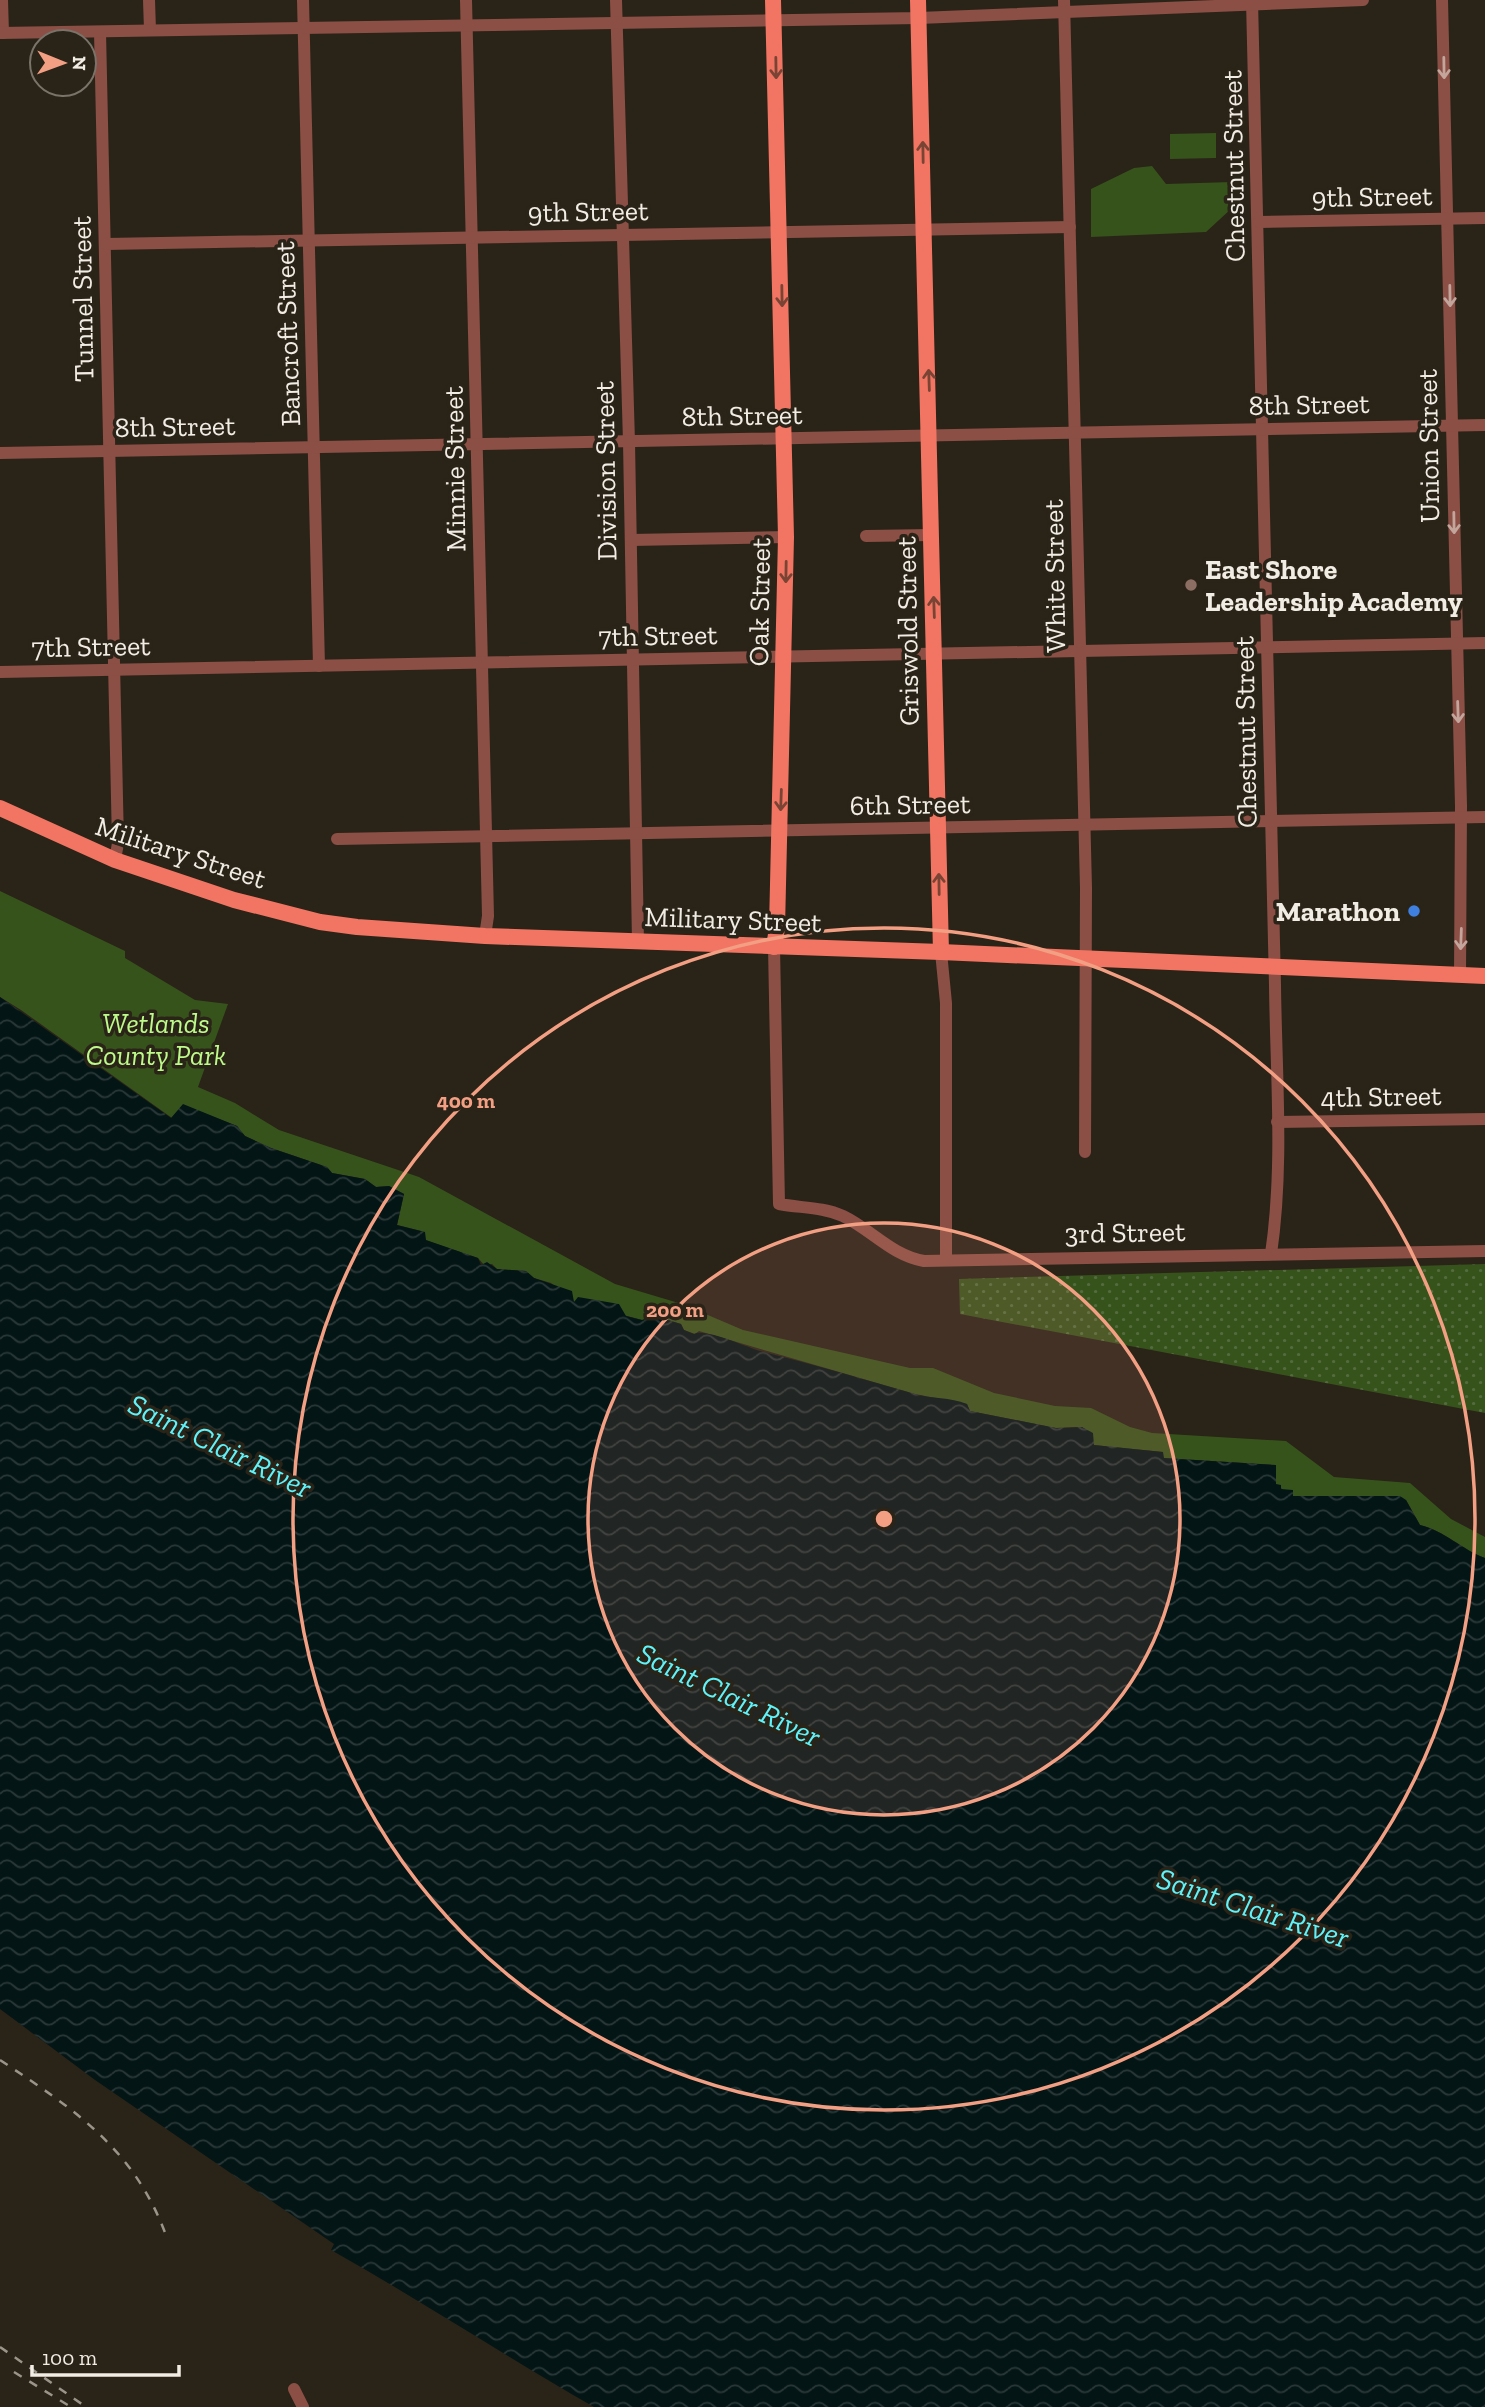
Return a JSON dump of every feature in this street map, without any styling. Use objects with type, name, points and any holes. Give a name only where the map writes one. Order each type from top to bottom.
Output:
[{"type":"main road","name":"Oak Street","points":[[773,0],[786,537],[780,831],[774,947]]},
{"type":"main road","name":"Griswold Street","points":[[918,0],[941,952]]},
{"type":"main road","name":"Military Street","points":[[0,808],[115,860],[234,900],[320,922],[485,936],[941,952],[1485,976]]},
{"type":"street","points":[[2,0],[1,33],[919,18],[1064,6],[1363,0]]},
{"type":"street","points":[[149,0],[150,30]]},
{"type":"street","name":"Bancroft Street","points":[[303,0],[319,666]]},
{"type":"street","name":"Minnie Street","points":[[466,0],[488,916],[485,936]]},
{"type":"street","name":"Division Street","points":[[616,0],[629,442],[638,942]]},
{"type":"street","name":"Union Street","points":[[1442,0],[1457,644],[1460,975]]},
{"type":"street","name":"Chestnut Street","points":[[1252,2],[1275,966],[1276,1221],[1271,1254]]},
{"type":"street","name":"White Street","points":[[1064,6],[1081,651],[1086,1152]]},
{"type":"street","name":"Tunnel Street","points":[[100,32],[115,670],[118,843],[115,860]]},
{"type":"street","name":"9th Street","points":[[1259,222],[1485,218]]},
{"type":"street","name":"9th Street","points":[[106,244],[1070,227]]},
{"type":"street","name":"8th Street","points":[[0,453],[1485,425]]},
{"type":"street","points":[[866,536],[931,535]]},
{"type":"street","points":[[631,540],[786,537]]},
{"type":"street","name":"7th Street","points":[[0,672],[1485,643]]},
{"type":"street","name":"6th Street","points":[[337,839],[1485,817]]},
{"type":"street","name":"Oak Street","points":[[774,947],[779,1204]]},
{"type":"street","name":"Griswold Street","points":[[941,952],[946,1003],[946,1260]]},
{"type":"street","name":"4th Street","points":[[1277,1122],[1485,1119]]},
{"type":"street","name":"3rd Street","points":[[779,1204],[830,1211],[846,1217],[908,1258],[946,1260],[1485,1251]]},
{"type":"street","points":[[294,2389],[303,2407]]},
{"type":"green space","points":[[1216,133],[1216,158],[1170,159],[1170,134]]},
{"type":"green space","points":[[1152,166],[1166,184],[1232,182],[1232,208],[1206,232],[1091,237],[1091,189],[1134,168]]},
{"type":"green space","name":"Wetlands County Park","points":[[0,891],[125,951],[125,958],[195,1000],[228,1004],[198,1087],[235,1103],[279,1130],[419,1177],[615,1284],[682,1304],[743,1330],[910,1368],[933,1368],[994,1393],[1055,1406],[1091,1408],[1130,1427],[1152,1433],[1286,1441],[1334,1477],[1410,1483],[1451,1519],[1485,1537],[1485,1558],[1437,1531],[1420,1525],[1406,1500],[1293,1496],[1276,1485],[1276,1465],[1163,1458],[1163,1452],[1094,1445],[1082,1427],[1056,1428],[970,1411],[967,1404],[915,1394],[699,1331],[695,1334],[684,1330],[681,1324],[655,1316],[642,1320],[575,1302],[551,1283],[534,1278],[526,1271],[497,1269],[492,1264],[485,1266],[478,1258],[425,1240],[425,1232],[397,1225],[404,1194],[389,1186],[376,1187],[365,1179],[332,1173],[327,1167],[271,1148],[245,1136],[237,1126],[183,1105],[172,1118],[0,997]]},
{"type":"green space","points":[[1485,1264],[1485,1413],[960,1314],[959,1279]]},
{"type":"water","name":"Saint Clair River","points":[[0,997],[171,1118],[183,1104],[237,1126],[245,1136],[271,1148],[327,1167],[332,1173],[365,1179],[376,1187],[389,1186],[404,1194],[397,1225],[425,1232],[426,1240],[478,1258],[481,1265],[487,1262],[497,1269],[526,1271],[534,1278],[572,1291],[574,1302],[578,1297],[619,1304],[626,1316],[642,1320],[655,1316],[681,1324],[684,1330],[694,1334],[716,1336],[915,1394],[961,1402],[967,1404],[970,1411],[1056,1428],[1082,1427],[1093,1433],[1094,1445],[1163,1452],[1164,1458],[1276,1465],[1276,1484],[1281,1485],[1281,1489],[1293,1490],[1293,1496],[1400,1496],[1406,1500],[1420,1525],[1437,1531],[1485,1558],[1485,2407],[594,2407],[331,2250],[334,2244],[95,2080],[0,2009]]},
{"type":"railway","points":[[0,2060],[53,2096],[100,2134],[138,2180],[154,2207],[167,2238]]},
{"type":"railway","points":[[0,2347],[86,2407]]},
{"type":"railway","points":[[14,2372],[71,2407]]},
{"type":"place","name":"East Shore Leadership Academy","points":[[1191,585]]},
{"type":"place","name":"Marathon","points":[[1414,911]]}]
